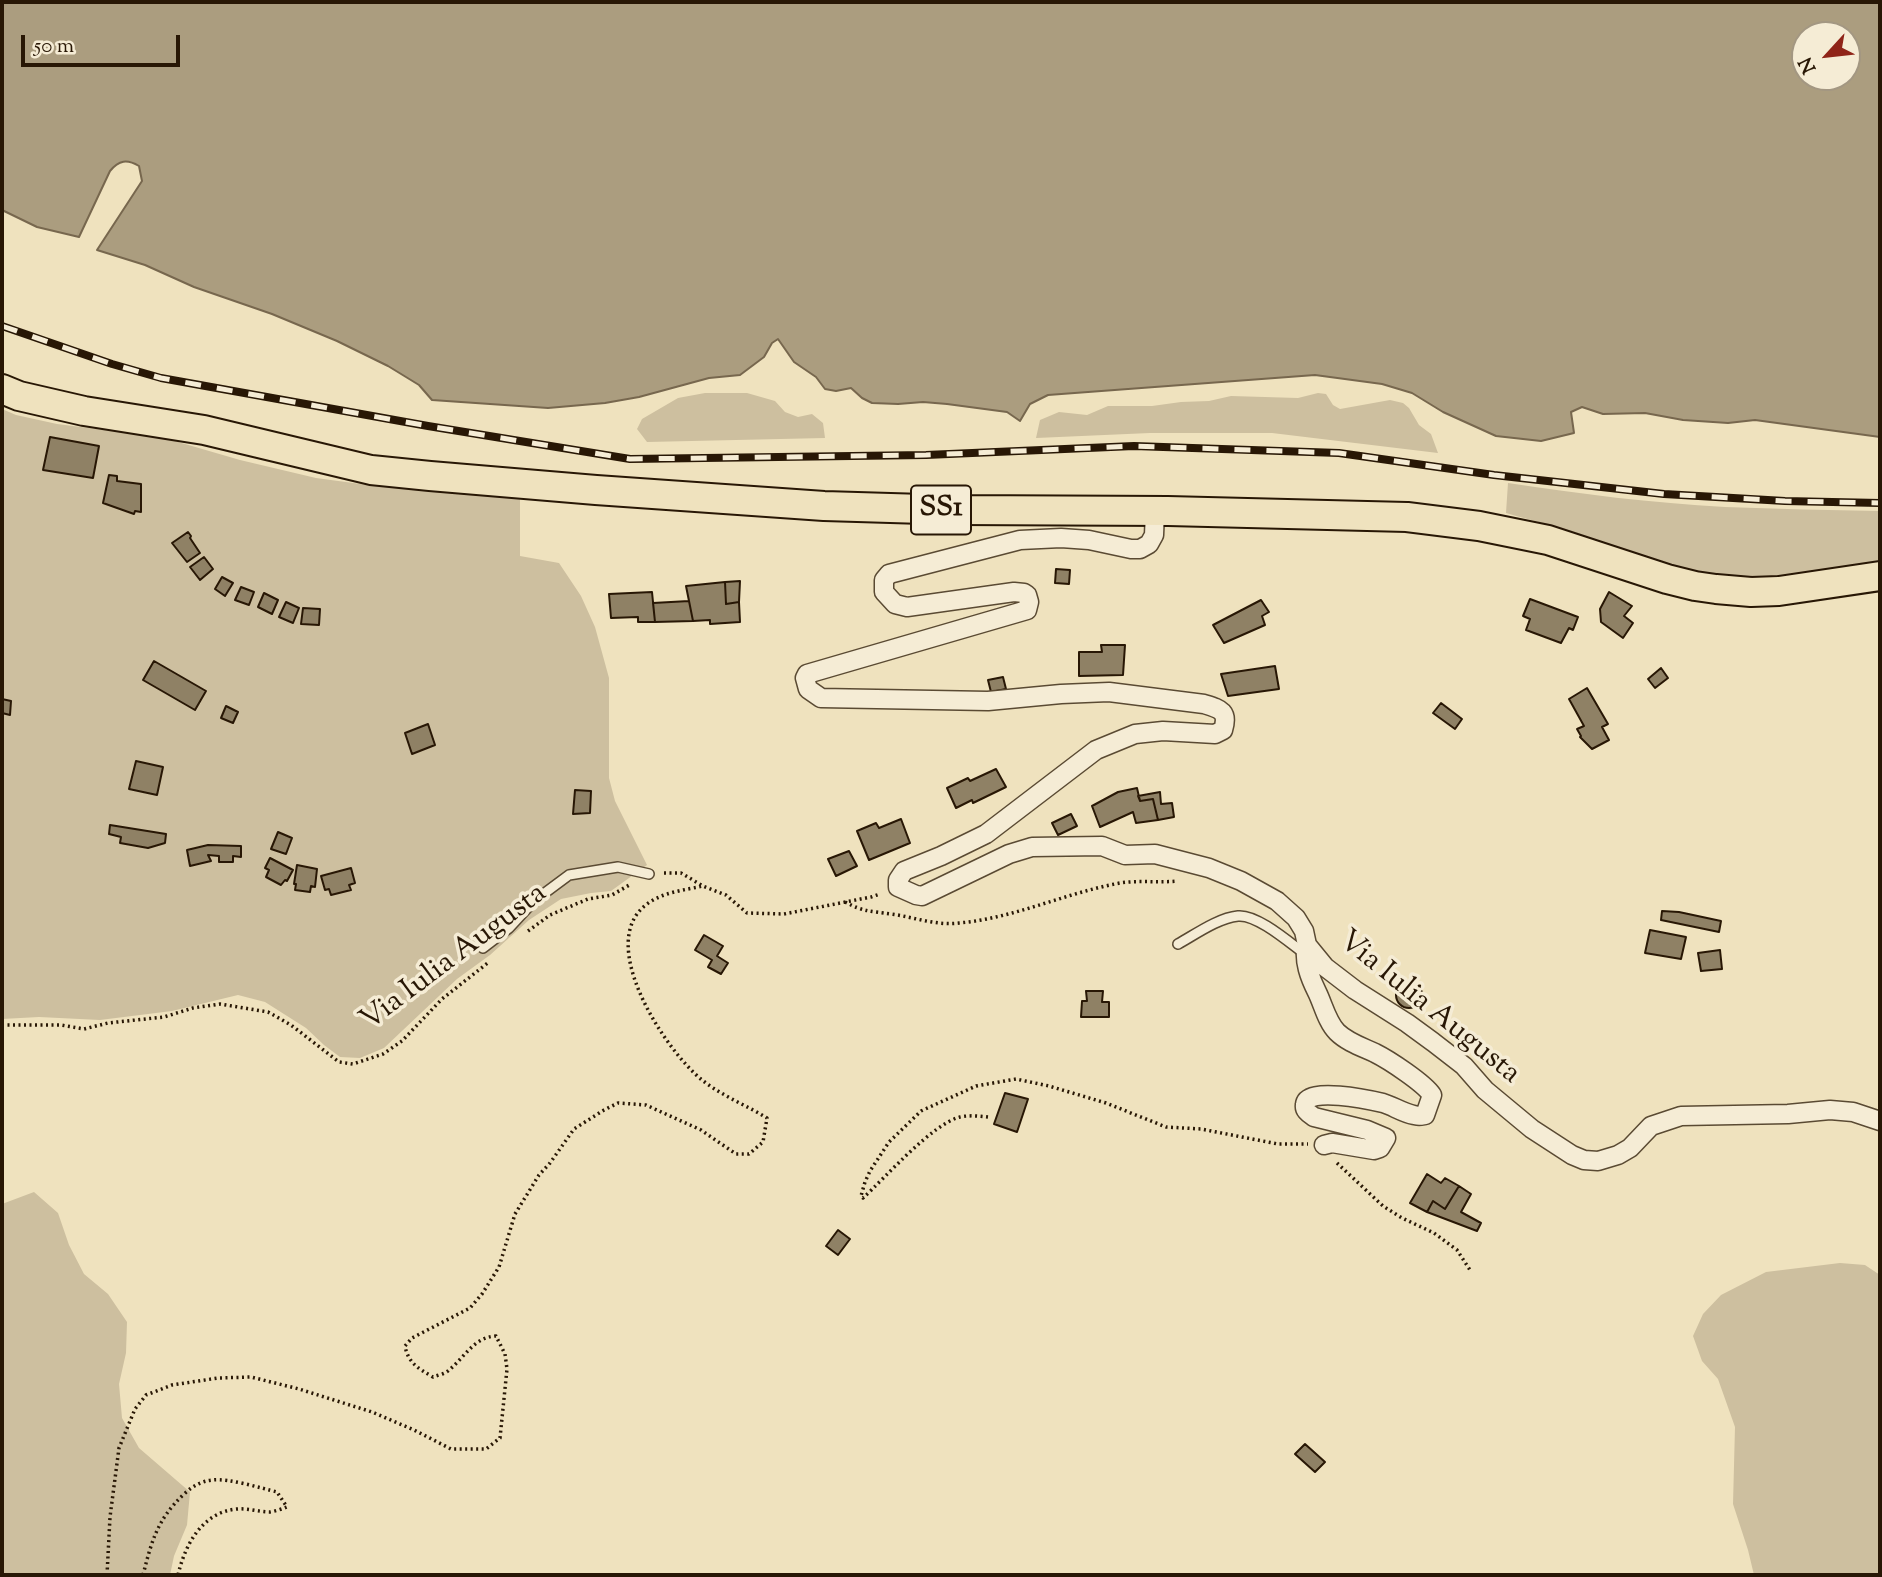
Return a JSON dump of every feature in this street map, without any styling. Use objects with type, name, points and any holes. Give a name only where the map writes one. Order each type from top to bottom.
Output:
[{"type":"main road","name":"SS1","points":[[2,389],[19,396],[84,411],[204,430],[371,470],[418,475],[824,506],[1406,517],[1479,526],[1548,540],[1695,586],[1721,590],[1779,592],[1880,576]]},
{"type":"street","points":[[898,887],[898,880],[904,872],[986,834],[1097,750],[1135,734],[1163,731],[1215,734],[1223,730],[1223,711],[1204,704],[1109,692],[988,701],[821,698],[808,689],[805,678],[807,674],[975,627],[1027,611],[1029,607],[1024,593],[1014,592],[907,607],[895,604],[884,592],[884,580],[889,574],[1020,540],[1089,540],[1140,549],[1149,544],[1154,535],[1155,511]]},
{"type":"street","name":"Via Iulia Augusta","points":[[898,887],[922,895],[1009,854],[1032,848],[1102,846],[1125,855],[1155,854],[1209,868],[1241,881],[1277,901],[1296,918],[1304,931],[1306,949],[1325,967],[1464,1066],[1503,1106],[1550,1142],[1584,1160],[1598,1161],[1623,1152],[1651,1126],[1681,1116],[1788,1114],[1830,1110],[1853,1112],[1880,1121]]},
{"type":"street","points":[[1306,949],[1311,978],[1337,1032],[1357,1046],[1389,1062],[1424,1086],[1432,1096],[1425,1115],[1420,1116],[1362,1099],[1324,1094],[1310,1096],[1305,1105],[1314,1118],[1367,1130],[1386,1138],[1380,1148],[1374,1150],[1324,1144]]},
{"type":"lane","points":[[483,948],[509,928],[534,901],[569,875],[618,867],[649,874]]},
{"type":"lane","points":[[1178,944],[1224,920],[1239,916],[1251,917],[1306,949]]},
{"type":"path","points":[[844,902],[862,911],[935,923],[959,923],[1033,908],[1054,899],[1119,883],[1161,883],[1190,879],[1209,868]]},
{"type":"path","name":"Via Iulia Augusta","points":[[524,935],[550,915],[588,899],[612,895],[649,874],[681,873],[726,895],[747,913],[784,914],[871,897],[898,887]]},
{"type":"path","points":[[107,1575],[110,1517],[119,1448],[135,1409],[146,1395],[172,1385],[218,1378],[251,1377],[372,1412],[451,1449],[486,1448],[500,1438],[506,1384],[505,1354],[496,1336],[486,1336],[447,1372],[433,1377],[415,1368],[405,1346],[412,1338],[470,1308],[482,1294],[499,1267],[514,1214],[574,1129],[618,1103],[646,1105],[701,1130],[736,1154],[749,1154],[763,1142],[767,1118],[716,1090],[677,1055],[643,1000],[631,964],[628,932],[647,904],[674,892],[703,886]]},
{"type":"path","name":"Via Iulia Augusta","points":[[2,1025],[61,1025],[83,1029],[108,1023],[164,1017],[193,1008],[220,1004],[268,1012],[292,1025],[339,1062],[353,1063],[383,1054],[402,1041],[442,999],[493,959]]},
{"type":"path","points":[[988,1117],[959,1117],[943,1124],[863,1198],[861,1196],[870,1171],[889,1142],[921,1111],[976,1086],[1016,1079],[1093,1099],[1166,1127],[1201,1129],[1278,1144],[1324,1144],[1334,1161],[1383,1206],[1434,1233],[1457,1250],[1470,1270]]},
{"type":"path","points":[[143,1575],[152,1540],[162,1518],[194,1485],[214,1479],[277,1492],[287,1507],[269,1512],[238,1508],[227,1510],[202,1524],[188,1543],[178,1575]]},
{"type":"shaded area","points":[[2,2],[1880,2],[1880,437],[1755,420],[1728,423],[1683,420],[1645,413],[1603,414],[1582,407],[1571,412],[1574,433],[1541,441],[1496,436],[1443,412],[1412,393],[1382,384],[1315,375],[1048,395],[1030,404],[1020,421],[1007,412],[923,402],[872,403],[851,388],[836,391],[825,389],[816,377],[794,362],[778,339],[772,343],[764,357],[740,375],[709,378],[639,397],[605,403],[548,408],[432,400],[419,385],[337,341],[272,314],[194,287],[145,265],[97,250],[142,181],[139,166],[135,164],[120,163],[110,171],[79,237],[37,227],[2,210]]},
{"type":"shaded area","points":[[705,393],[747,393],[775,401],[785,412],[798,417],[812,414],[823,423],[825,438],[647,442],[637,429],[642,419],[678,398]]},
{"type":"shaded area","points":[[1318,393],[1326,394],[1333,405],[1340,409],[1390,400],[1403,403],[1419,425],[1431,434],[1438,453],[1272,433],[1150,433],[1036,438],[1040,420],[1059,412],[1087,415],[1108,406],[1152,406],[1209,401],[1231,396],[1298,398]]},
{"type":"shaded area","points":[[2,409],[16,415],[57,424],[161,437],[316,478],[520,499],[520,556],[559,563],[581,596],[595,627],[609,678],[609,778],[615,801],[647,865],[611,891],[561,899],[529,920],[490,955],[457,979],[384,1048],[360,1058],[340,1057],[306,1028],[265,1002],[238,995],[172,1011],[100,1020],[39,1017],[2,1019]]},
{"type":"shaded area","points":[[1508,483],[1616,498],[1698,505],[1880,511],[1880,562],[1764,578],[1741,579],[1694,574],[1578,533],[1506,513]]},
{"type":"shaded area","points":[[34,1192],[58,1213],[69,1245],[84,1274],[108,1294],[127,1322],[126,1353],[119,1384],[122,1418],[139,1448],[190,1492],[187,1525],[174,1556],[170,1575],[2,1575],[2,1204]]},
{"type":"shaded area","points":[[1840,1263],[1865,1265],[1880,1275],[1880,1575],[1754,1575],[1733,1504],[1735,1427],[1718,1379],[1702,1361],[1693,1336],[1703,1314],[1721,1295],[1766,1272]]},
{"type":"building","points":[[50,437],[99,446],[93,478],[43,470]]},
{"type":"building","points":[[109,475],[117,476],[117,481],[141,484],[141,512],[135,511],[134,514],[103,503]]},
{"type":"building","points":[[188,532],[200,553],[187,562],[172,543]]},
{"type":"building","points":[[204,557],[213,569],[200,580],[190,567]]},
{"type":"building","points":[[1056,569],[1070,570],[1069,584],[1055,583]]},
{"type":"building","points":[[222,577],[233,583],[225,596],[215,589]]},
{"type":"building","points":[[740,581],[739,602],[726,604],[725,582]]},
{"type":"building","points":[[725,582],[726,604],[739,602],[740,622],[710,624],[710,620],[693,621],[686,586]]},
{"type":"building","points":[[241,587],[254,592],[249,605],[235,600]]},
{"type":"building","points":[[652,592],[655,622],[638,622],[638,617],[611,618],[609,594]]},
{"type":"building","points":[[1609,592],[1632,606],[1624,616],[1633,623],[1623,638],[1601,622],[1600,609]]},
{"type":"building","points":[[264,593],[278,600],[272,614],[258,607]]},
{"type":"building","points":[[1530,599],[1578,617],[1573,630],[1569,628],[1561,643],[1526,630],[1530,619],[1523,616]]},
{"type":"building","points":[[1261,600],[1269,612],[1262,616],[1265,625],[1224,643],[1213,625]]},
{"type":"building","points":[[689,601],[693,621],[655,622],[653,603]]},
{"type":"building","points":[[286,602],[299,608],[293,623],[279,617]]},
{"type":"building","points":[[303,608],[320,609],[319,625],[301,624]]},
{"type":"building","points":[[1101,645],[1125,645],[1123,675],[1079,676],[1079,652],[1102,652]]},
{"type":"building","points":[[154,661],[206,691],[195,710],[143,680]]},
{"type":"building","points":[[1275,666],[1279,689],[1228,696],[1221,674]]},
{"type":"building","points":[[1661,668],[1668,678],[1655,688],[1648,679]]},
{"type":"building","points":[[1003,677],[1006,689],[991,692],[988,680]]},
{"type":"building","points":[[1587,688],[1608,724],[1602,727],[1609,740],[1592,749],[1580,737],[1577,729],[1584,726],[1569,699]]},
{"type":"building","points":[[2,699],[11,701],[10,715],[2,713]]},
{"type":"building","points":[[1441,703],[1462,719],[1455,729],[1433,713]]},
{"type":"building","points":[[226,706],[238,712],[233,723],[221,718]]},
{"type":"building","points":[[428,724],[435,745],[412,754],[405,733]]},
{"type":"building","points":[[136,761],[163,767],[157,795],[129,789]]},
{"type":"building","points":[[996,769],[1006,787],[956,808],[947,788]]},
{"type":"building","points":[[1137,788],[1140,801],[1153,799],[1158,820],[1136,823],[1133,812],[1100,827],[1092,806],[1118,792]]},
{"type":"building","points":[[575,790],[591,791],[590,813],[573,814]]},
{"type":"building","points":[[1160,792],[1161,804],[1172,803],[1174,817],[1158,820],[1153,799],[1140,801],[1138,796]]},
{"type":"building","points":[[1071,814],[1077,826],[1058,835],[1052,823]]},
{"type":"building","points":[[901,819],[910,843],[869,860],[857,831],[876,823],[879,828]]},
{"type":"building","points":[[110,825],[166,834],[165,843],[148,848],[120,843],[121,837],[109,834]]},
{"type":"building","points":[[278,832],[292,838],[286,854],[271,849]]},
{"type":"building","points":[[208,845],[241,846],[241,857],[233,856],[233,862],[219,862],[219,856],[208,855],[211,861],[190,866],[187,850]]},
{"type":"building","points":[[849,851],[857,866],[836,876],[828,859]]},
{"type":"building","points":[[270,858],[293,870],[287,881],[281,885],[266,877],[269,870],[265,868]]},
{"type":"building","points":[[297,865],[317,869],[315,887],[311,886],[310,892],[295,890]]},
{"type":"building","points":[[351,868],[355,883],[349,885],[351,890],[331,895],[329,889],[325,890],[321,876]]},
{"type":"building","points":[[1662,911],[1721,921],[1719,932],[1661,920]]},
{"type":"building","points":[[1650,930],[1686,937],[1681,959],[1645,953]]},
{"type":"building","points":[[704,935],[723,946],[717,956],[728,963],[721,974],[708,967],[712,960],[695,950]]},
{"type":"building","points":[[1720,950],[1722,969],[1701,971],[1698,953]]},
{"type":"building","points":[[1409,982],[1418,986],[1422,995],[1418,1004],[1409,1008],[1400,1004],[1396,995],[1400,986]]},
{"type":"building","points":[[1086,991],[1103,991],[1102,1002],[1109,1002],[1109,1017],[1081,1017],[1082,1001],[1087,1001]]},
{"type":"building","points":[[1005,1093],[1028,1099],[1017,1132],[994,1124]]},
{"type":"building","points":[[1427,1174],[1441,1183],[1445,1178],[1459,1186],[1445,1209],[1433,1201],[1427,1212],[1410,1203]]},
{"type":"building","points":[[1459,1186],[1471,1194],[1461,1212],[1481,1223],[1477,1231],[1427,1212],[1433,1201],[1445,1209]]},
{"type":"building","points":[[838,1230],[850,1239],[838,1255],[826,1246]]},
{"type":"building","points":[[1305,1444],[1325,1462],[1315,1472],[1295,1454]]},
{"type":"railway","points":[[2,326],[161,378],[630,459],[926,455],[1134,446],[1339,453],[1494,475],[1664,494],[1880,503]]}]
